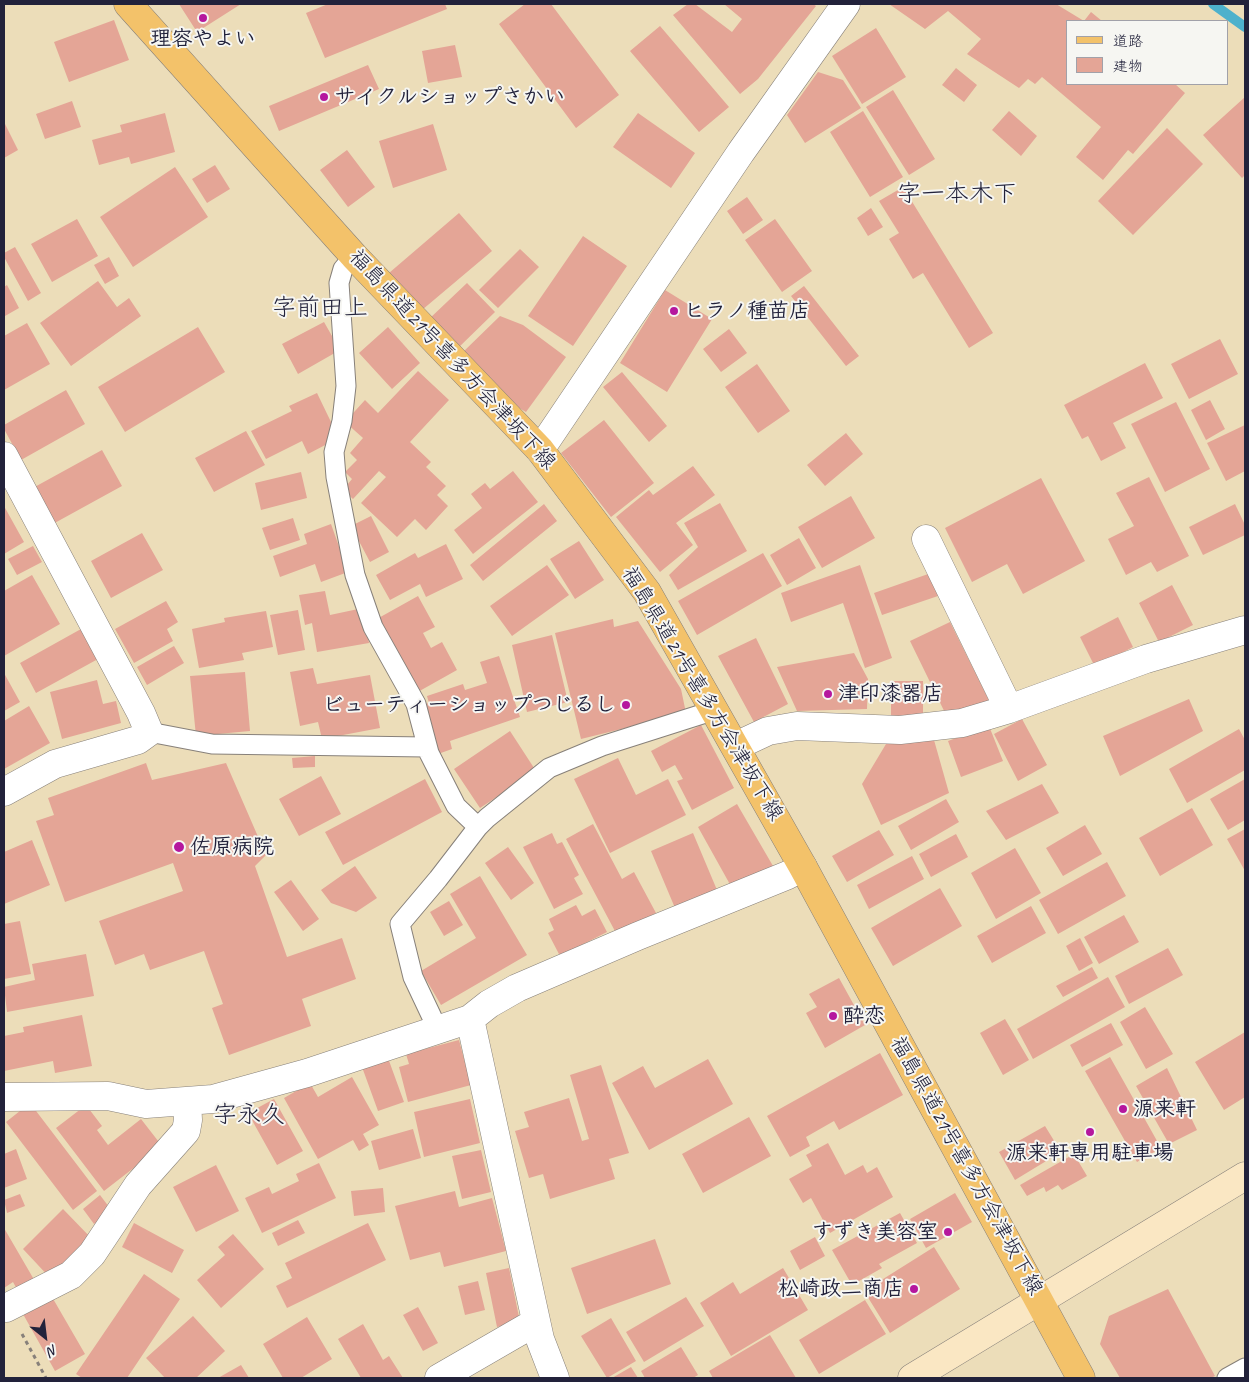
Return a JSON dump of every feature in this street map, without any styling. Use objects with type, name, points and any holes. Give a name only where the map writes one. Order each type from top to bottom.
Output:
[{"type":"main road","name":"福島県道21号喜多方会津坂下線","points":[[128,4],[354,256],[540,450],[647,592],[803,867],[1081,1378]]},
{"type":"main road","points":[[912,1378],[1245,1176]]},
{"type":"street","points":[[540,450],[741,152],[846,4]]},
{"type":"street","points":[[4,456],[141,713],[149,732],[138,740],[55,764],[4,792]]},
{"type":"street","points":[[926,539],[1008,709]]},
{"type":"street","points":[[736,746],[768,731],[797,726],[900,730],[962,723],[1008,709],[1146,659],[1245,630]]},
{"type":"street","points":[[4,1097],[108,1096],[146,1104],[213,1099],[307,1073],[470,1019],[489,1004],[517,988],[788,875],[803,867]]},
{"type":"street","points":[[470,1019],[540,1339],[555,1378]]},
{"type":"street","points":[[6,1308],[72,1275],[92,1254],[138,1184],[186,1131],[188,1120],[187,1101]]},
{"type":"street","points":[[439,1378],[536,1322]]},
{"type":"lane","points":[[354,256],[343,269],[339,284],[346,386],[342,421],[334,452],[336,477],[355,575],[373,627],[416,704],[426,747],[456,806],[478,827]]},
{"type":"lane","points":[[438,1030],[413,977],[400,924],[427,893],[478,827],[548,768],[602,746],[715,710]]},
{"type":"lane","points":[[149,732],[212,744],[426,747]]},
{"type":"lane","points":[[1228,1378],[1245,1368]]},
{"type":"path","points":[[6,1308],[15,1320],[46,1378]]},
{"type":"building","name":"理容やよい","points":[[179,4],[241,4],[197,32]]},
{"type":"building","points":[[328,4],[445,4],[447,9],[325,58],[306,13]]},
{"type":"building","points":[[525,4],[551,4],[619,95],[576,128],[499,24]]},
{"type":"building","points":[[688,4],[695,4],[732,32],[742,19],[724,4],[813,4],[816,6],[758,79],[740,94],[673,15]]},
{"type":"building","points":[[889,4],[1056,4],[1082,20],[1066,20],[1066,85],[1176,85],[1185,93],[1133,154],[1128,150],[1103,180],[1076,157],[1101,127],[1042,77],[1035,84],[1028,79],[1019,88],[967,54],[981,39],[948,11],[925,29]]},
{"type":"building","points":[[1091,12],[1101,20],[1085,20]]},
{"type":"building","points":[[114,20],[129,60],[69,82],[54,42]]},
{"type":"building","points":[[660,26],[729,107],[699,132],[630,51]]},
{"type":"building","points":[[876,28],[906,77],[862,104],[832,56]]},
{"type":"building","points":[[455,45],[462,77],[428,83],[422,51]]},
{"type":"building","name":"サイクルショップさかい","points":[[368,65],[379,89],[279,131],[269,106]]},
{"type":"building","points":[[956,68],[977,85],[964,102],[942,85]]},
{"type":"building","points":[[818,72],[843,80],[861,108],[805,143],[787,115]]},
{"type":"building","points":[[893,90],[935,159],[909,175],[866,107]]},
{"type":"building","points":[[1245,97],[1245,175],[1242,178],[1203,135]]},
{"type":"building","points":[[72,101],[81,127],[45,139],[36,114]]},
{"type":"building","points":[[863,111],[903,177],[870,197],[830,132]]},
{"type":"building","points":[[1009,111],[1037,136],[1021,156],[992,130]]},
{"type":"building","points":[[165,113],[175,152],[131,164],[129,157],[99,165],[92,140],[122,132],[120,125]]},
{"type":"building","points":[[638,113],[695,153],[671,188],[613,147]]},
{"type":"building","points":[[4,122],[18,150],[4,158]]},
{"type":"building","points":[[433,124],[447,170],[393,188],[379,141]]},
{"type":"building","points":[[1167,128],[1203,164],[1133,235],[1098,201]]},
{"type":"building","points":[[347,150],[375,187],[348,207],[320,170]]},
{"type":"building","points":[[215,165],[230,189],[207,203],[192,179]]},
{"type":"building","points":[[175,167],[208,217],[133,267],[100,217]]},
{"type":"building","points":[[903,187],[993,333],[969,348],[923,273],[913,279],[889,239],[899,233],[879,201]]},
{"type":"building","points":[[747,197],[763,220],[743,234],[727,211]]},
{"type":"building","points":[[871,208],[883,227],[868,236],[857,218]]},
{"type":"building","points":[[459,213],[492,251],[422,310],[389,273]]},
{"type":"building","points":[[77,219],[98,256],[52,282],[31,244]]},
{"type":"building","points":[[775,219],[812,271],[782,292],[745,240]]},
{"type":"building","points":[[583,236],[627,266],[573,346],[528,316]]},
{"type":"building","points":[[15,247],[41,293],[28,301],[4,257],[4,253]]},
{"type":"building","points":[[520,249],[539,267],[498,308],[479,290]]},
{"type":"building","points":[[109,257],[119,276],[105,284],[94,265]]},
{"type":"building","points":[[98,281],[117,307],[129,298],[141,316],[71,366],[40,323]]},
{"type":"building","points":[[467,283],[495,312],[456,350],[428,320]]},
{"type":"building","points":[[7,285],[19,308],[5,316],[4,287]]},
{"type":"building","points":[[804,286],[859,356],[846,366],[791,296]]},
{"type":"building","points":[[665,290],[712,319],[667,392],[620,363]]},
{"type":"building","points":[[500,316],[523,325],[566,357],[526,412],[502,398],[462,353]]},
{"type":"building","points":[[324,322],[340,350],[298,374],[282,344]]},
{"type":"building","points":[[27,323],[50,364],[4,390],[4,336]]},
{"type":"building","points":[[198,327],[225,372],[125,432],[98,387]]},
{"type":"building","points":[[388,327],[420,363],[392,389],[359,353]]},
{"type":"building","points":[[729,329],[747,353],[721,372],[703,349]]},
{"type":"building","points":[[1220,339],[1238,374],[1189,399],[1171,364]]},
{"type":"building","points":[[1145,363],[1163,398],[1113,423],[1126,448],[1101,461],[1088,436],[1082,439],[1064,405]]},
{"type":"building","points":[[757,364],[790,411],[758,433],[725,387]]},
{"type":"building","points":[[418,371],[449,400],[410,442],[431,462],[426,467],[446,486],[437,495],[448,506],[426,530],[415,519],[397,537],[361,503],[386,477],[379,471],[353,499],[343,490],[352,479],[345,472],[357,460],[350,453],[363,438],[345,422],[365,400],[378,413]]},
{"type":"building","points":[[622,372],[667,426],[649,442],[603,387]]},
{"type":"building","points":[[66,390],[85,424],[21,460],[4,429],[4,425]]},
{"type":"building","points":[[317,393],[331,422],[331,442],[308,454],[302,441],[266,459],[251,431],[292,411],[289,406]]},
{"type":"building","points":[[1210,400],[1225,429],[1206,440],[1191,410]]},
{"type":"building","points":[[1176,402],[1210,469],[1165,492],[1131,424]]},
{"type":"building","points":[[604,420],[654,483],[611,517],[561,453]]},
{"type":"building","points":[[1245,425],[1245,471],[1226,481],[1207,443]]},
{"type":"building","points":[[246,431],[265,465],[214,492],[195,458]]},
{"type":"building","points":[[846,433],[863,454],[825,486],[807,465]]},
{"type":"building","points":[[102,450],[122,486],[51,525],[31,489]]},
{"type":"building","points":[[693,466],[715,495],[676,523],[693,545],[660,572],[616,517],[649,490],[653,495]]},
{"type":"building","points":[[513,471],[538,502],[473,554],[454,530],[482,508],[471,494],[485,483],[490,489]]},
{"type":"building","points":[[301,472],[307,498],[261,510],[255,483]]},
{"type":"building","points":[[1149,477],[1189,556],[1157,572],[1151,562],[1126,575],[1108,539],[1134,526],[1116,493]]},
{"type":"building","points":[[1041,478],[1085,561],[1023,594],[1007,564],[972,582],[945,528]]},
{"type":"building","points":[[851,496],[875,538],[822,568],[798,527]]},
{"type":"building","points":[[720,503],[747,551],[678,590],[669,575],[698,547],[684,523]]},
{"type":"building","points":[[544,504],[557,521],[483,581],[470,565]]},
{"type":"building","points":[[1235,504],[1245,525],[1245,535],[1203,555],[1189,527]]},
{"type":"building","points":[[4,506],[24,542],[4,554]]},
{"type":"building","points":[[371,516],[389,552],[370,562],[351,526]]},
{"type":"building","points":[[293,518],[300,540],[270,550],[262,528]]},
{"type":"building","points":[[331,524],[348,572],[321,582],[315,564],[280,577],[273,556],[307,544],[304,534]]},
{"type":"building","points":[[142,533],[163,570],[111,598],[91,561]]},
{"type":"building","points":[[799,538],[816,568],[787,585],[770,555]]},
{"type":"building","points":[[579,541],[604,580],[575,599],[550,559]]},
{"type":"building","points":[[446,544],[463,579],[426,597],[420,584],[390,600],[376,575],[415,553],[418,558]]},
{"type":"building","points":[[33,546],[42,562],[17,575],[8,559]]},
{"type":"building","points":[[763,553],[782,586],[697,635],[678,601]]},
{"type":"building","points":[[547,565],[569,595],[512,636],[490,606]]},
{"type":"building","points":[[860,565],[892,658],[865,668],[843,603],[791,622],[781,593]]},
{"type":"building","points":[[931,573],[938,596],[882,615],[874,593]]},
{"type":"building","points":[[32,575],[60,624],[4,656],[4,591]]},
{"type":"building","points":[[1172,585],[1193,625],[1159,642],[1139,603]]},
{"type":"building","points":[[325,591],[330,615],[363,608],[369,643],[317,652],[312,623],[305,625],[299,595]]},
{"type":"building","points":[[418,596],[435,627],[423,633],[431,648],[442,642],[457,670],[416,693],[375,620]]},
{"type":"building","points":[[166,601],[178,622],[167,629],[173,641],[134,663],[115,629]]},
{"type":"building","points":[[298,610],[305,650],[278,655],[270,615]]},
{"type":"building","points":[[266,611],[273,647],[242,653],[244,660],[199,668],[192,629],[225,622],[224,618]]},
{"type":"building","points":[[1118,617],[1133,647],[1095,667],[1080,637]]},
{"type":"building","points":[[613,619],[614,627],[638,621],[681,689],[686,713],[581,739],[555,633]]},
{"type":"building","points":[[950,622],[989,700],[948,719],[910,641]]},
{"type":"building","points":[[81,629],[98,659],[36,693],[20,663]]},
{"type":"building","points":[[552,635],[568,702],[527,712],[512,645]]},
{"type":"building","points":[[756,638],[788,704],[754,722],[718,656]]},
{"type":"building","points":[[174,646],[184,663],[147,685],[137,667]]},
{"type":"building","name":"津印漆器店","points":[[854,653],[868,679],[867,709],[797,711],[777,667]]},
{"type":"building","points":[[499,656],[520,717],[450,741],[452,749],[438,754],[421,705],[429,703],[427,696],[463,684],[465,690],[487,683],[480,662]]},
{"type":"building","points":[[313,668],[317,684],[370,675],[380,728],[322,739],[318,722],[300,726],[290,672]]},
{"type":"building","points":[[245,672],[250,731],[196,736],[190,676]]},
{"type":"building","points":[[4,673],[20,702],[4,711]]},
{"type":"building","points":[[97,680],[103,704],[116,701],[121,723],[62,739],[50,692]]},
{"type":"building","points":[[891,681],[923,681],[923,718],[891,718]]},
{"type":"building","points":[[1189,699],[1203,731],[1120,776],[1103,736]]},
{"type":"building","points":[[29,706],[50,743],[4,769],[4,721]]},
{"type":"building","points":[[1022,719],[1047,765],[1018,781],[994,734]]},
{"type":"building","points":[[701,725],[734,788],[692,810],[677,781],[683,779],[675,765],[662,772],[651,751]]},
{"type":"building","points":[[989,726],[1003,761],[961,777],[948,741]]},
{"type":"building","points":[[1239,729],[1245,740],[1245,770],[1187,803],[1169,769]]},
{"type":"building","points":[[510,731],[536,771],[480,808],[454,769]]},
{"type":"building","points":[[934,740],[949,793],[881,825],[862,784],[886,744]]},
{"type":"building","points":[[315,756],[315,767],[293,768],[292,758]]},
{"type":"building","points":[[618,758],[636,795],[668,779],[686,815],[610,853],[574,779]]},
{"type":"building","points":[[146,763],[152,780],[226,763],[266,855],[255,866],[287,957],[342,938],[356,979],[302,999],[311,1026],[229,1055],[212,1008],[223,1004],[204,951],[150,970],[144,954],[115,965],[99,921],[183,891],[173,863],[65,902],[36,821],[54,815],[48,798]]},
{"type":"building","points":[[321,776],[341,814],[299,836],[279,799]]},
{"type":"building","points":[[425,779],[442,812],[343,865],[325,832]]},
{"type":"building","points":[[1245,779],[1245,820],[1228,830],[1210,799]]},
{"type":"building","points":[[1042,784],[1059,813],[1006,840],[986,811]]},
{"type":"building","points":[[946,799],[959,822],[911,850],[898,826]]},
{"type":"building","points":[[737,804],[773,866],[732,888],[698,827]]},
{"type":"building","points":[[1192,808],[1213,845],[1160,876],[1139,838]]},
{"type":"building","points":[[593,824],[622,879],[634,872],[656,913],[616,933],[566,839]]},
{"type":"building","points":[[1085,825],[1102,854],[1063,876],[1046,848]]},
{"type":"building","points":[[1245,829],[1245,871],[1227,839]]},
{"type":"building","points":[[879,830],[894,855],[847,882],[832,856]]},
{"type":"building","points":[[552,833],[557,844],[562,842],[579,875],[574,878],[583,894],[554,909],[523,847]]},
{"type":"building","points":[[693,833],[717,890],[675,908],[651,851]]},
{"type":"building","points":[[956,834],[968,857],[931,877],[919,854]]},
{"type":"building","points":[[32,840],[50,885],[4,904],[4,852]]},
{"type":"building","points":[[508,847],[534,883],[511,900],[485,863]]},
{"type":"building","points":[[1015,848],[1041,893],[996,919],[971,873]]},
{"type":"building","points":[[912,856],[924,879],[869,909],[857,885]]},
{"type":"building","points":[[1107,862],[1126,896],[1058,934],[1039,900]]},
{"type":"building","points":[[355,866],[377,898],[356,912],[331,903],[321,890]]},
{"type":"building","points":[[480,876],[527,955],[441,1005],[421,971],[476,938],[450,894]]},
{"type":"building","points":[[291,880],[319,919],[303,931],[274,892]]},
{"type":"building","points":[[940,888],[962,926],[893,966],[871,928]]},
{"type":"building","points":[[449,901],[463,925],[444,936],[430,912]]},
{"type":"building","points":[[576,905],[582,916],[595,909],[607,932],[560,956],[548,933],[554,930],[549,919]]},
{"type":"building","points":[[1031,906],[1046,933],[992,963],[977,936]]},
{"type":"building","points":[[1124,915],[1139,942],[1099,964],[1084,937]]},
{"type":"building","points":[[20,921],[31,974],[4,979],[4,924]]},
{"type":"building","points":[[1080,938],[1093,963],[1079,971],[1066,946]]},
{"type":"building","points":[[1168,948],[1183,975],[1129,1004],[1115,976]]},
{"type":"building","points":[[86,954],[94,996],[7,1012],[4,987],[35,980],[32,964]]},
{"type":"building","points":[[1092,967],[1098,978],[1063,997],[1056,986]]},
{"type":"building","points":[[1108,977],[1125,1007],[1033,1059],[1017,1029]]},
{"type":"building","points":[[839,978],[865,1025],[825,1048],[806,1013],[817,1007],[809,994]]},
{"type":"building","points":[[1145,1007],[1173,1054],[1146,1069],[1120,1022]]},
{"type":"building","points":[[82,1015],[92,1066],[55,1073],[53,1061],[4,1071],[4,1036],[24,1032],[23,1027]]},
{"type":"building","points":[[1005,1019],[1029,1060],[1003,1075],[980,1033]]},
{"type":"building","points":[[1111,1023],[1123,1045],[1082,1067],[1070,1045]]},
{"type":"building","points":[[1245,1032],[1245,1097],[1224,1110],[1195,1062]]},
{"type":"building","points":[[459,1040],[471,1085],[408,1102],[399,1067],[409,1064],[406,1054]]},
{"type":"building","points":[[880,1053],[903,1095],[839,1130],[834,1121],[806,1137],[810,1146],[790,1157],[767,1116]]},
{"type":"building","name":"源来軒","points":[[1110,1057],[1161,1148],[1137,1162],[1085,1071]]},
{"type":"building","points":[[388,1058],[404,1102],[378,1111],[362,1067]]},
{"type":"building","points":[[708,1059],[733,1104],[649,1150],[612,1083],[643,1066],[655,1088]]},
{"type":"building","points":[[601,1065],[629,1153],[609,1159],[615,1179],[550,1199],[543,1174],[529,1178],[515,1131],[529,1127],[524,1112],[569,1098],[582,1141],[589,1139],[570,1075]]},
{"type":"building","points":[[1167,1068],[1197,1130],[1169,1144],[1136,1086]]},
{"type":"building","points":[[352,1077],[379,1125],[363,1134],[369,1145],[359,1151],[353,1140],[318,1159],[284,1098],[310,1083],[318,1097]]},
{"type":"building","points":[[274,1099],[303,1151],[277,1165],[248,1113]]},
{"type":"building","points":[[470,1099],[480,1143],[424,1157],[414,1112]]},
{"type":"building","points":[[30,1103],[97,1191],[73,1210],[6,1122]]},
{"type":"building","points":[[86,1105],[102,1126],[97,1130],[108,1145],[141,1119],[162,1146],[104,1191],[56,1128]]},
{"type":"building","points":[[749,1117],[771,1156],[703,1193],[682,1154]]},
{"type":"building","points":[[1045,1126],[1061,1152],[1015,1180],[999,1152]]},
{"type":"building","points":[[413,1129],[421,1158],[379,1170],[371,1141]]},
{"type":"building","points":[[828,1143],[845,1175],[863,1165],[867,1173],[877,1167],[893,1197],[830,1233],[811,1198],[803,1203],[789,1179],[812,1166],[806,1155]]},
{"type":"building","points":[[16,1149],[27,1179],[4,1188],[4,1154]]},
{"type":"building","points":[[481,1150],[491,1192],[462,1199],[452,1156]]},
{"type":"building","points":[[1074,1154],[1087,1176],[1062,1190],[1058,1185],[1046,1192],[1044,1187],[1027,1196],[1020,1185]]},
{"type":"building","points":[[319,1163],[336,1198],[262,1233],[245,1198],[269,1187],[272,1194],[299,1181],[296,1174]]},
{"type":"building","points":[[216,1165],[239,1211],[196,1232],[173,1187]]},
{"type":"building","points":[[383,1188],[385,1212],[354,1216],[351,1191]]},
{"type":"building","points":[[455,1191],[459,1207],[492,1198],[506,1251],[444,1267],[440,1252],[410,1260],[395,1206]]},
{"type":"building","points":[[955,1193],[972,1222],[926,1248],[910,1219]]},
{"type":"building","points":[[20,1194],[25,1206],[7,1213],[4,1200]]},
{"type":"building","points":[[100,1195],[112,1211],[94,1224],[83,1209]]},
{"type":"building","points":[[63,1209],[93,1240],[52,1280],[23,1249]]},
{"type":"building","points":[[900,1213],[917,1243],[879,1264],[882,1268],[852,1285],[832,1250]]},
{"type":"building","points":[[298,1220],[305,1233],[278,1246],[272,1233]]},
{"type":"building","points":[[134,1223],[184,1250],[172,1273],[122,1247]]},
{"type":"building","points":[[368,1223],[386,1260],[287,1308],[276,1286],[292,1278],[285,1263]]},
{"type":"building","points":[[4,1228],[36,1283],[19,1293],[13,1282],[4,1288]]},
{"type":"building","points":[[233,1234],[264,1269],[221,1308],[197,1280],[225,1255],[218,1247]]},
{"type":"building","points":[[815,1237],[825,1256],[800,1270],[790,1251]]},
{"type":"building","points":[[655,1239],[671,1284],[587,1314],[571,1268]]},
{"type":"building","points":[[934,1247],[960,1289],[890,1333],[864,1291]]},
{"type":"building","points":[[509,1268],[520,1322],[497,1327],[486,1273]]},
{"type":"building","points":[[783,1268],[808,1310],[731,1356],[700,1303],[733,1282],[740,1294]]},
{"type":"building","points":[[144,1274],[180,1299],[127,1378],[82,1378],[76,1374]]},
{"type":"building","points":[[478,1281],[485,1310],[465,1315],[458,1286]]},
{"type":"building","points":[[1168,1289],[1215,1376],[1211,1378],[1120,1378],[1100,1344],[1109,1316]]},
{"type":"building","points":[[52,1297],[85,1354],[55,1371],[23,1314]]},
{"type":"building","points":[[686,1297],[704,1326],[644,1362],[626,1332]]},
{"type":"building","points":[[865,1300],[886,1334],[819,1374],[799,1340]]},
{"type":"building","points":[[418,1307],[438,1343],[423,1351],[403,1315]]},
{"type":"building","points":[[193,1316],[225,1351],[196,1378],[165,1378],[146,1358]]},
{"type":"building","points":[[307,1317],[332,1359],[301,1378],[283,1378],[263,1344]]},
{"type":"building","points":[[611,1318],[636,1361],[607,1378],[581,1336]]},
{"type":"building","points":[[363,1324],[383,1360],[389,1356],[403,1378],[361,1378],[338,1339]]},
{"type":"building","points":[[770,1335],[796,1378],[713,1378],[709,1371]]},
{"type":"building","points":[[681,1347],[698,1375],[693,1378],[645,1378],[641,1371]]},
{"type":"building","points":[[241,1365],[249,1378],[218,1378]]},
{"type":"building","points":[[631,1367],[638,1378],[612,1378]]},
{"type":"waterway","points":[[1213,4],[1245,27]]},
{"type":"place","name":"理容やよい","points":[[203,18]]},
{"type":"place","name":"サイクルショップさかい","points":[[324,97]]},
{"type":"place","name":"ヒラノ種苗店","points":[[674,311]]},
{"type":"place","name":"津印漆器店","points":[[828,694]]},
{"type":"place","name":"ビューティーショップつじるし","points":[[626,705]]},
{"type":"place","name":"佐原病院","points":[[179,847]]},
{"type":"place","name":"酔恋","points":[[833,1016]]},
{"type":"place","name":"源来軒","points":[[1123,1109]]},
{"type":"place","name":"源来軒専用駐車場","points":[[1090,1132]]},
{"type":"place","name":"すずき美容室","points":[[948,1232]]},
{"type":"place","name":"松崎政二商店","points":[[914,1289]]},
{"type":"district","name":"字一本木下","points":[[957,195]]},
{"type":"district","name":"字前田上","points":[[320,309]]},
{"type":"district","name":"字永久","points":[[249,1116]]}]
